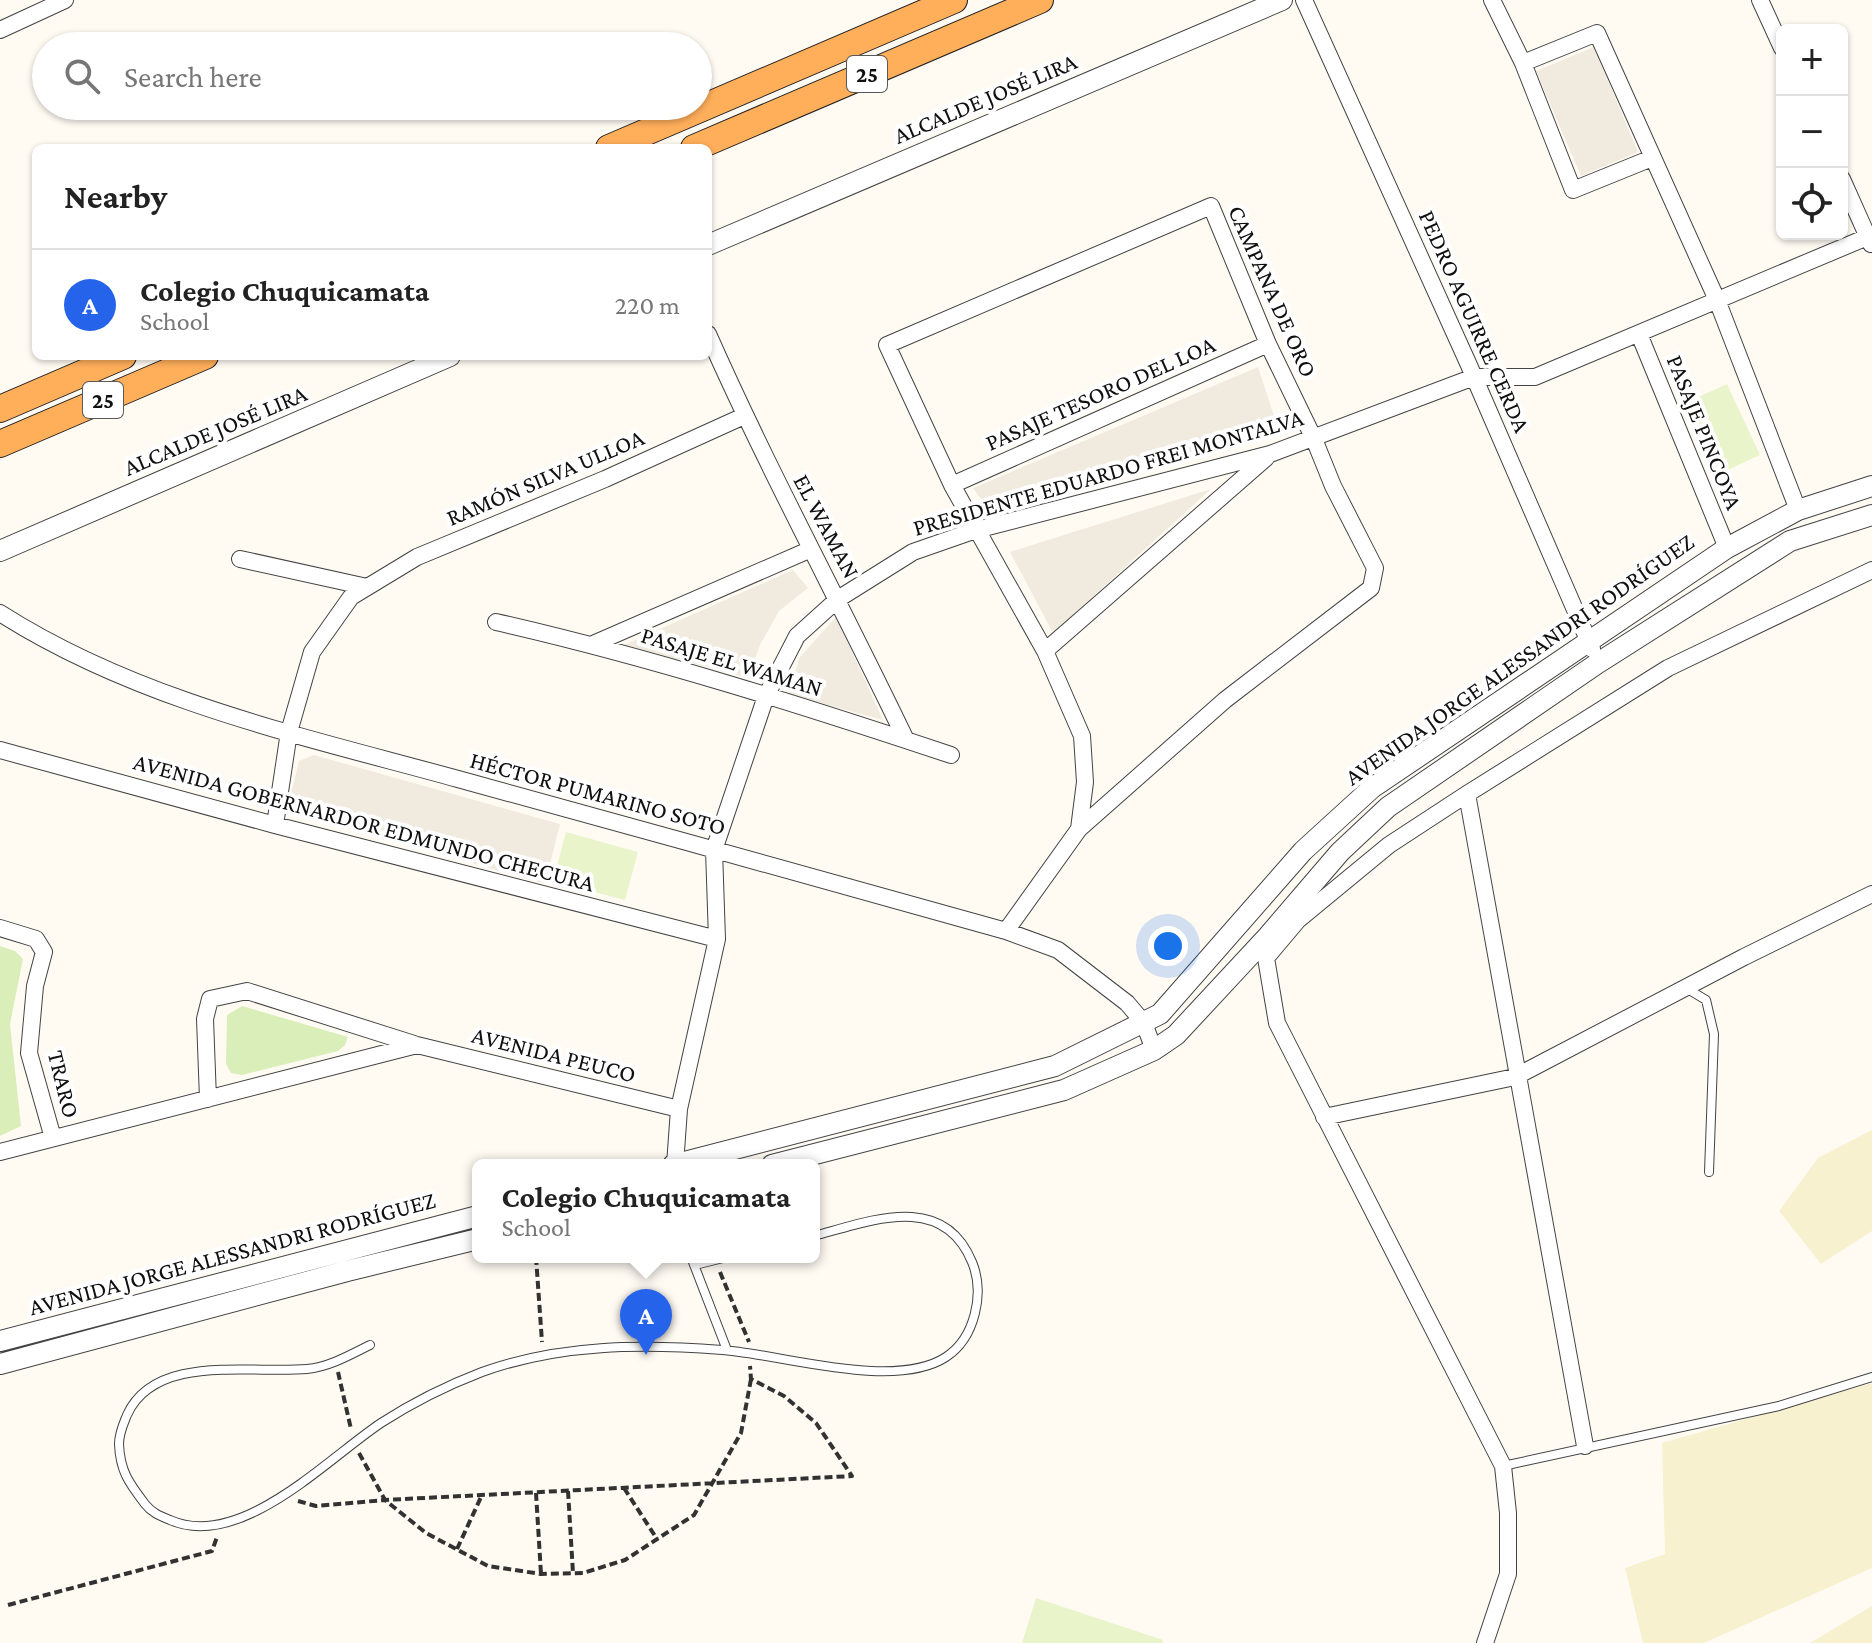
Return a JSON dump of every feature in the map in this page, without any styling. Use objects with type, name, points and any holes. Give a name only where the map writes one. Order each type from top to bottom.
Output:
[{"type":"highway","name":"25","points":[[712,104],[954,0]]},
{"type":"highway","name":"25","points":[[703,144],[1040,0]]},
{"type":"highway","name":"25","points":[[618,144],[674,120]]},
{"type":"highway","name":"25","points":[[0,409],[114,360]]},
{"type":"highway","name":"25","points":[[0,444],[196,360]]},
{"type":"street","points":[[0,30],[65,0]]},
{"type":"street","name":"ALCALDE JOSÉ LIRA","points":[[712,243],[1282,0]]},
{"type":"street","name":"PEDRO AGUIRRE CERDA","points":[[1304,0],[1474,377],[1598,663]]},
{"type":"street","points":[[1492,0],[1523,63],[1573,190],[1652,158]]},
{"type":"street","points":[[1760,0],[1776,35]]},
{"type":"street","points":[[1523,63],[1597,33],[1717,300],[1798,510]]},
{"type":"street","points":[[1848,192],[1871,240]]},
{"type":"street","name":"CAMPANA DE ORO","points":[[952,485],[887,345],[1211,206],[1268,344],[1333,486],[1375,568],[1371,588],[1225,700],[1079,829],[1006,931]]},
{"type":"street","name":"PRESIDENTE EDUARDO FREI MONTALVA","points":[[675,1159],[679,1109],[717,939],[714,850],[766,696],[797,636],[838,599],[913,552],[976,530],[1270,454],[1474,377],[1535,377],[1717,300],[1871,240]]},
{"type":"street","name":"PASAJE PINCOYA","points":[[1639,334],[1727,548]]},
{"type":"street","name":"EL WAMAN","points":[[712,343],[809,550],[838,599],[906,740]]},
{"type":"street","name":"PASAJE TESORO DEL LOA","points":[[952,485],[1268,344]]},
{"type":"street","name":"ALCALDE JOSÉ LIRA","points":[[0,551],[441,360]]},
{"type":"street","name":"RAMÓN SILVA ULLOA","points":[[275,825],[289,732],[312,652],[351,597],[417,557],[605,479],[744,416]]},
{"type":"street","points":[[1045,651],[1270,454]]},
{"type":"street","points":[[952,485],[1045,651],[1082,736],[1085,782],[1079,829]]},
{"type":"street","name":"AVENIDA JORGE ALESSANDRI RODRÍGUEZ","points":[[698,1159],[1055,1066],[1160,1014],[1303,851],[1372,788],[1727,548],[1798,510],[1872,486]]},
{"type":"street","name":"AVENIDA JORGE ALESSANDRI RODRÍGUEZ","points":[[795,1159],[1064,1090],[1154,1050],[1176,1035],[1268,936],[1340,852],[1388,807],[1598,663],[1790,541],[1872,515]]},
{"type":"street","points":[[593,644],[809,550]]},
{"type":"street","points":[[240,559],[367,587]]},
{"type":"street","points":[[1266,958],[1298,920],[1389,845],[1467,794],[1668,668],[1872,570]]},
{"type":"street","name":"HÉCTOR PUMARINO SOTO","points":[[0,613],[34,635],[160,693],[289,732],[1006,931],[1058,950],[1127,1003],[1144,1023],[1154,1050]]},
{"type":"street","name":"PASAJE EL WAMAN","points":[[496,622],[593,644],[951,755]]},
{"type":"street","name":"AVENIDA GOBERNARDOR EDMUNDO CHECURA","points":[[0,750],[275,825],[717,939]]},
{"type":"street","points":[[1467,794],[1585,1446]]},
{"type":"street","points":[[1324,1117],[1516,1077],[1872,894]]},
{"type":"street","name":"TRARO","points":[[0,928],[36,939],[44,952],[35,986],[29,1053],[53,1138]]},
{"type":"street","points":[[1268,936],[1266,958],[1277,1023],[1503,1466],[1508,1513],[1508,1574],[1485,1643]]},
{"type":"street","name":"AVENIDA PEUCO","points":[[208,1099],[205,1019],[210,999],[247,991],[417,1045],[679,1109]]},
{"type":"street","name":"AVENIDA PEUCO","points":[[0,1152],[417,1045]]},
{"type":"street","name":"AVENIDA JORGE ALESSANDRI RODRÍGUEZ","points":[[0,1364],[343,1261],[472,1218]]},
{"type":"street","name":"AVENIDA JORGE ALESSANDRI RODRÍGUEZ","points":[[7,1339],[343,1261],[472,1240]]},
{"type":"lane","points":[[1686,987],[1706,1000],[1714,1034],[1709,1172]]},
{"type":"lane","points":[[370,1345],[335,1362],[310,1369],[208,1370],[161,1379],[133,1401],[119,1434],[120,1465],[151,1511],[184,1526],[210,1526],[249,1516],[412,1404],[483,1372],[569,1349],[638,1345],[727,1350],[868,1370],[910,1369],[945,1358],[965,1339],[978,1305],[976,1272],[964,1243],[946,1226],[915,1217],[870,1219],[820,1234]]},
{"type":"lane","points":[[694,1263],[727,1350]]},
{"type":"lane","points":[[7,1339],[20,1358]]},
{"type":"lane","points":[[1503,1466],[1779,1406],[1872,1377]]},
{"type":"path","points":[[536,1263],[542,1357]]},
{"type":"path","points":[[335,1362],[355,1443],[385,1500],[426,1533],[488,1566],[541,1574],[583,1573],[625,1560],[694,1515],[741,1433],[751,1379],[748,1335],[716,1263]]},
{"type":"path","points":[[280,1496],[316,1506],[852,1476],[816,1423],[784,1396],[751,1379]]},
{"type":"path","points":[[624,1488],[657,1539]]},
{"type":"path","points":[[568,1491],[573,1573]]},
{"type":"path","points":[[536,1492],[541,1574]]},
{"type":"path","points":[[457,1549],[482,1495]]},
{"type":"path","points":[[8,1605],[212,1551],[222,1523]]},
{"type":"shaded area","points":[[1594,47],[1638,152],[1581,176],[1536,71]]},
{"type":"shaded area","points":[[1258,367],[1279,431],[983,502],[973,488]]},
{"type":"shaded area","points":[[1211,489],[1053,633],[1010,552]]},
{"type":"shaded area","points":[[793,570],[808,588],[779,611],[760,645],[748,678],[624,645]]},
{"type":"shaded area","points":[[836,617],[883,720],[788,694],[800,657]]},
{"type":"shaded area","points":[[314,755],[560,824],[545,884],[297,813],[290,798],[299,761]]},
{"type":"shaded area","points":[[1872,1130],[1872,1231],[1821,1264],[1779,1211],[1818,1158]]},
{"type":"shaded area","points":[[1872,1383],[1872,1568],[1704,1643],[1643,1643],[1625,1568],[1665,1554],[1662,1443]]},
{"type":"shaded area","points":[[1872,1606],[1872,1643],[1810,1643]]},
{"type":"green space","points":[[1727,384],[1760,455],[1719,474],[1685,403]]},
{"type":"green space","points":[[566,832],[638,852],[625,900],[553,881]]},
{"type":"green space","points":[[0,946],[15,951],[23,959],[10,1024],[21,1126],[0,1136]]},
{"type":"green space","points":[[242,1006],[348,1037],[338,1051],[242,1075],[231,1073],[226,1064],[227,1015]]},
{"type":"green space","points":[[1036,1598],[1163,1640],[1162,1643],[1022,1643]]},
{"type":"place","name":"Colegio Chuquicamata","points":[[646,1355]]}]
